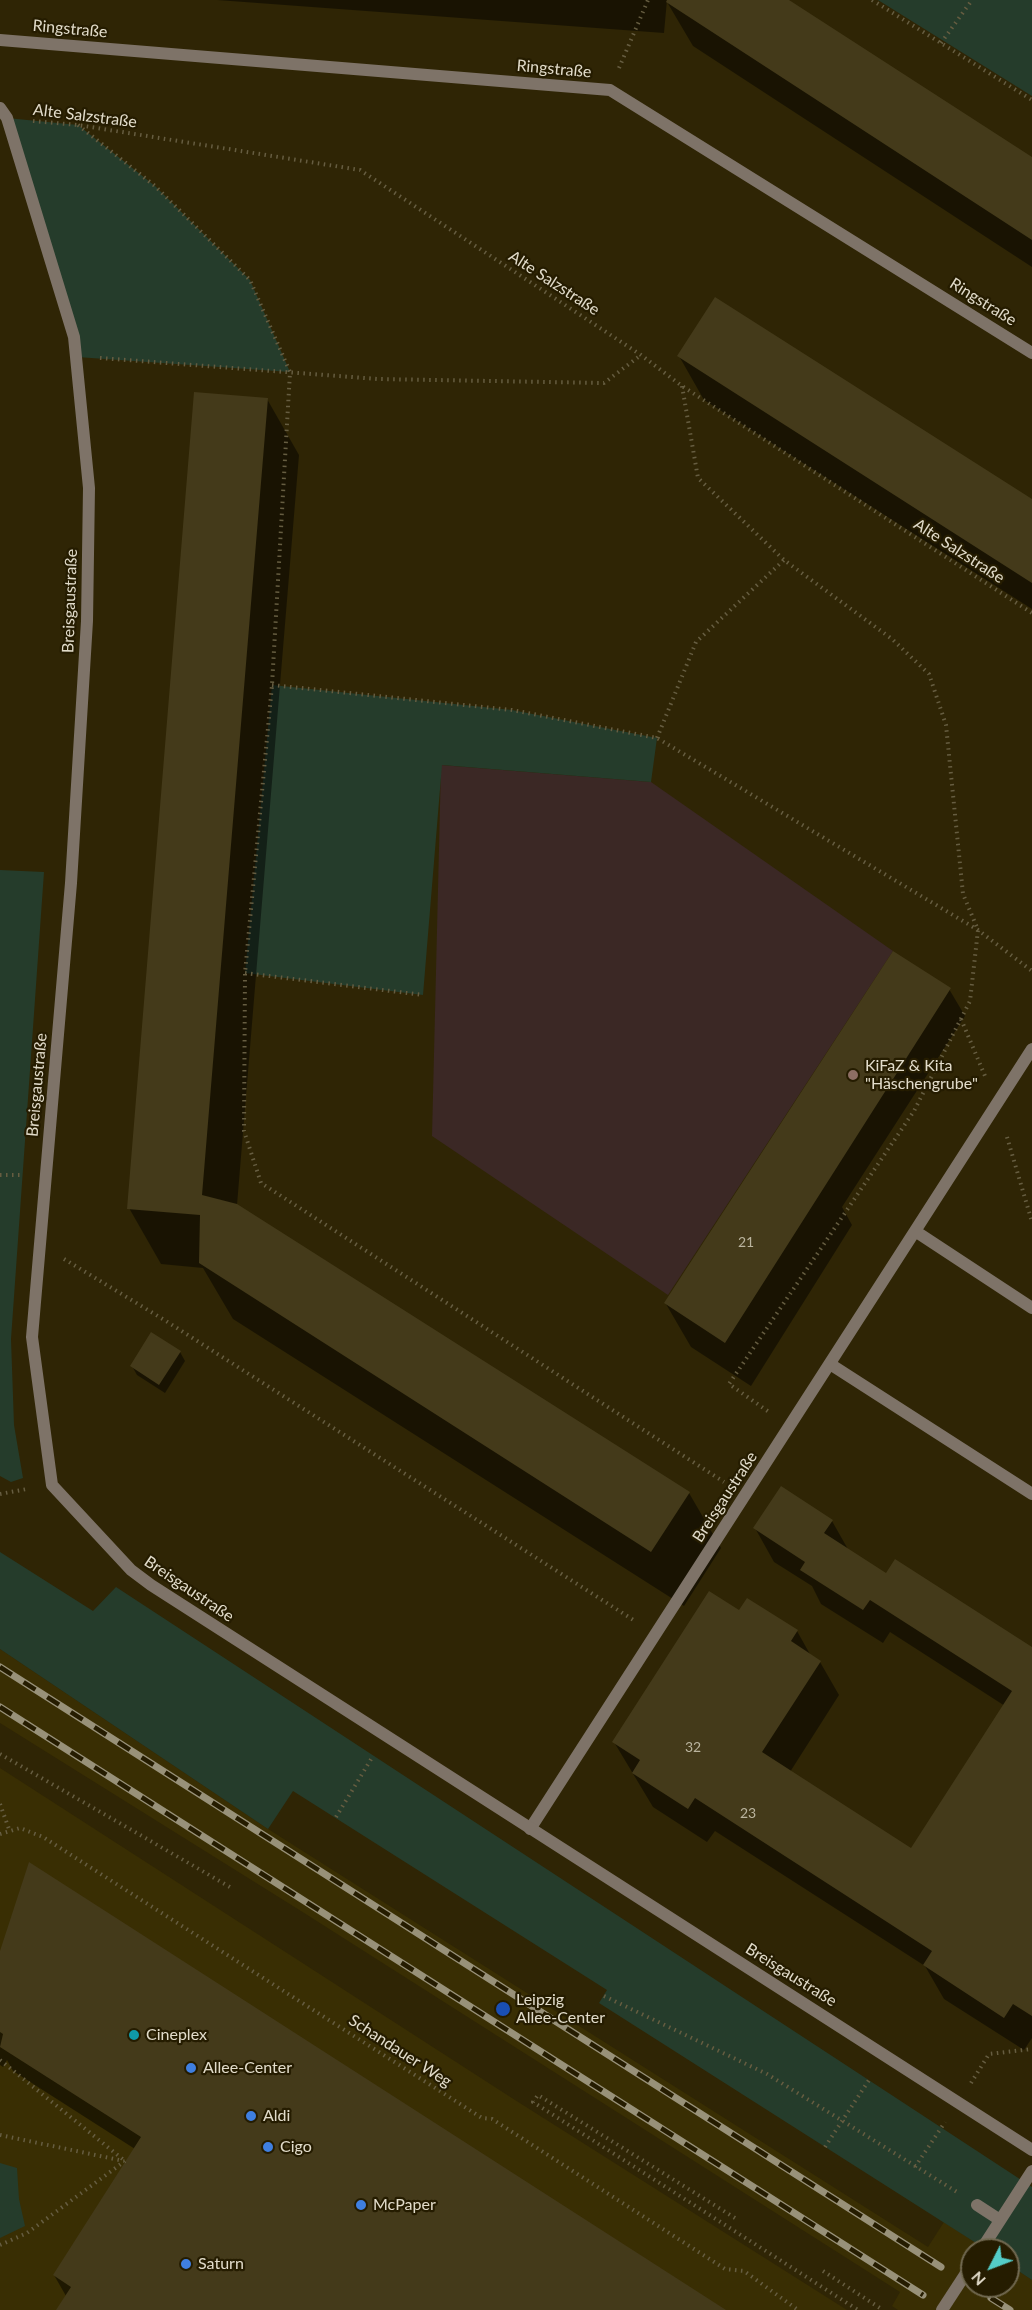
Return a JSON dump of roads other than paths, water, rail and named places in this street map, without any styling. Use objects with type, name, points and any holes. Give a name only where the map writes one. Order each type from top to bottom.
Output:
[{"type":"street","name":"Ringstraße","points":[[0,40],[610,90],[1032,352]]},
{"type":"street","name":"Breisgaustraße","points":[[3,113],[74,338],[89,488],[87,621],[71,883],[32,1337],[52,1485],[131,1570],[385,1736],[1032,2150]]},
{"type":"street","name":"Breisgaustraße","points":[[530,1829],[1032,1049]]},
{"type":"street","points":[[915,1231],[1032,1308]]},
{"type":"street","points":[[830,1364],[1032,1494]]},
{"type":"street","points":[[989,2238],[1032,2171]]},
{"type":"street","points":[[977,2205],[1000,2220]]},
{"type":"street","points":[[942,2310],[960,2282]]},
{"type":"railway","points":[[0,1667],[941,2267]]},
{"type":"railway","points":[[0,1707],[923,2295]]},
{"type":"railway","points":[[991,2298],[1010,2310]]},
{"type":"place","name":"KiFaZ & Kita \"Häschengrube\"","points":[[853,1075]]},
{"type":"place","name":"Leipzig Allee-Center","points":[[503,2009]]},
{"type":"place","name":"Cineplex","points":[[134,2035]]},
{"type":"place","name":"Allee-Center","points":[[191,2068]]},
{"type":"place","name":"Aldi","points":[[251,2116]]},
{"type":"place","name":"Cigo","points":[[268,2147]]},
{"type":"place","name":"McPaper","points":[[361,2205]]},
{"type":"place","name":"Saturn","points":[[186,2264]]}]
